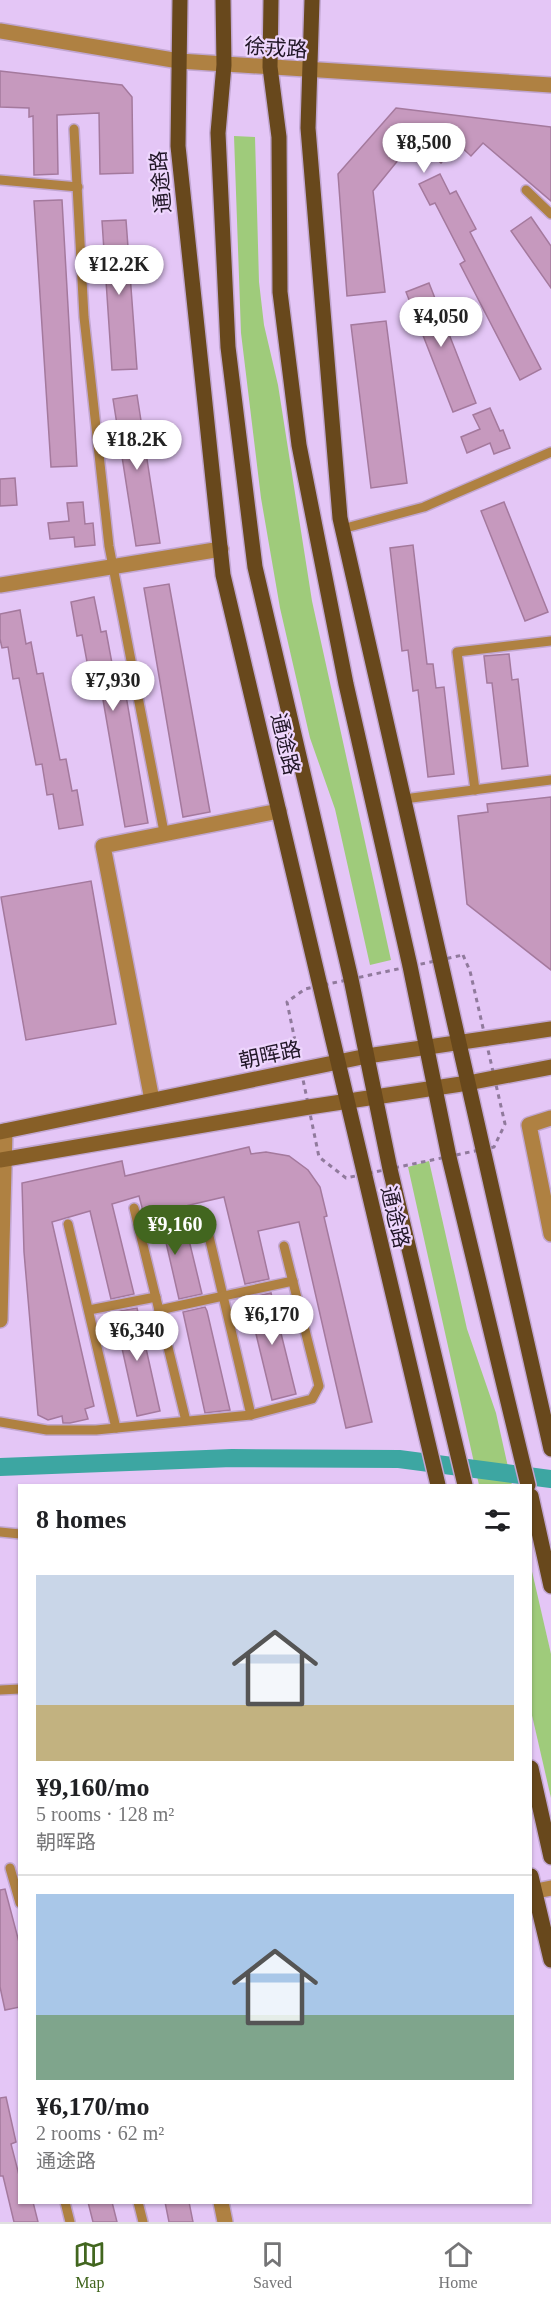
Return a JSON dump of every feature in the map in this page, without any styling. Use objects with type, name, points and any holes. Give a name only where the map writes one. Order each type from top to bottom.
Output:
[{"type":"main road","name":"通途路","points":[[180,0],[178,146],[223,575],[438,1484]]},
{"type":"main road","name":"通途路","points":[[223,0],[224,65],[218,133],[228,347],[255,567],[447,1415],[465,1484]]},
{"type":"main road","points":[[272,0],[270,67],[279,137],[280,292],[299,445],[346,684],[449,1157],[528,1484]]},
{"type":"main road","points":[[312,0],[308,128],[342,529],[550,1446]]},
{"type":"main road","name":"朝晖路","points":[[2,1131],[367,1056],[551,1029]]},
{"type":"main road","points":[[2,1160],[436,1089],[551,1067]]},
{"type":"main road","points":[[532,1501],[551,1586]]},
{"type":"main road","points":[[532,1772],[551,1857]]},
{"type":"main road","points":[[533,1892],[551,1960]]},
{"type":"street","name":"徐戎路","points":[[0,31],[179,61],[551,85]]},
{"type":"street","points":[[0,585],[221,549]]},
{"type":"street","points":[[152,1100],[103,846],[164,832],[279,811]]},
{"type":"street","points":[[551,1118],[529,1125],[551,1234]]},
{"type":"street","points":[[0,1320],[2,1131]]},
{"type":"street","points":[[533,1892],[551,1887]]},
{"type":"street","points":[[221,2204],[225,2222]]},
{"type":"lane","points":[[74,129],[84,317],[112,567],[164,832]]},
{"type":"lane","points":[[0,180],[78,188]]},
{"type":"lane","points":[[526,190],[551,214]]},
{"type":"lane","points":[[342,529],[424,507],[551,452]]},
{"type":"lane","points":[[475,790],[457,652],[551,641]]},
{"type":"lane","points":[[404,799],[551,780]]},
{"type":"lane","points":[[134,1208],[186,1421]]},
{"type":"lane","points":[[204,1215],[251,1415]]},
{"type":"lane","points":[[68,1224],[116,1428]]},
{"type":"lane","points":[[0,1422],[47,1430],[116,1428],[251,1415],[312,1399],[319,1386],[285,1246]]},
{"type":"lane","points":[[159,1310],[293,1281]]},
{"type":"lane","points":[[89,1310],[156,1297]]},
{"type":"lane","points":[[0,1532],[18,1534]]},
{"type":"lane","points":[[0,1690],[18,1689]]},
{"type":"lane","points":[[10,1868],[18,1896]]},
{"type":"lane","points":[[66,2204],[70,2222]]},
{"type":"lane","points":[[138,2204],[143,2222]]},
{"type":"green space","points":[[234,136],[255,137],[259,282],[264,325],[278,385],[312,601],[391,960],[370,965],[335,809],[310,738],[280,608],[261,498],[241,333]]},
{"type":"green space","points":[[429,1161],[467,1329],[496,1413],[512,1484],[479,1484],[408,1167]]},
{"type":"green space","points":[[532,1571],[551,1654],[551,1798],[532,1715]]},
{"type":"building","points":[[0,71],[122,85],[132,97],[133,173],[100,174],[99,113],[57,115],[58,174],[34,175],[33,116],[29,117],[29,108],[0,107]]},
{"type":"building","points":[[396,108],[551,127],[551,201],[483,143],[471,156],[458,144],[441,163],[423,147],[408,148],[373,191],[385,292],[347,296],[338,174]]},
{"type":"building","points":[[440,174],[450,194],[456,191],[476,229],[470,232],[541,369],[520,380],[460,264],[465,261],[435,203],[430,205],[419,184]]},
{"type":"building","points":[[62,200],[77,466],[51,467],[34,201]]},
{"type":"building","points":[[531,217],[551,246],[551,288],[511,231]]},
{"type":"building","points":[[126,220],[137,369],[112,370],[102,221]]},
{"type":"building","points":[[429,283],[476,403],[453,412],[406,292]]},
{"type":"building","points":[[386,321],[407,483],[371,488],[351,325]]},
{"type":"building","points":[[137,395],[160,543],[136,546],[113,399]]},
{"type":"building","points":[[490,408],[510,448],[494,454],[490,443],[467,453],[461,437],[480,429],[473,415]]},
{"type":"building","points":[[15,478],[17,505],[0,506],[0,479]]},
{"type":"building","points":[[83,502],[85,524],[93,523],[95,545],[75,547],[74,537],[50,539],[48,523],[69,521],[67,503]]},
{"type":"building","points":[[504,502],[548,612],[525,621],[481,511]]},
{"type":"building","points":[[413,545],[427,664],[433,664],[436,688],[444,687],[454,774],[428,777],[418,690],[413,691],[408,650],[402,651],[390,548]]},
{"type":"building","points":[[169,584],[210,812],[183,817],[144,588]]},
{"type":"building","points":[[94,597],[101,632],[106,631],[116,685],[124,684],[148,823],[125,827],[97,665],[88,667],[82,635],[77,636],[71,602]]},
{"type":"building","points":[[20,610],[26,644],[31,642],[37,674],[43,673],[60,760],[66,759],[72,791],[77,790],[83,825],[59,829],[53,794],[47,795],[42,764],[36,765],[19,678],[13,679],[8,647],[2,648],[0,639],[0,614]]},
{"type":"building","points":[[509,654],[512,680],[518,679],[528,766],[502,769],[492,683],[487,683],[484,656]]},
{"type":"building","points":[[551,797],[551,970],[467,904],[458,816],[488,812],[487,804]]},
{"type":"building","points":[[91,881],[116,1024],[26,1040],[1,897]]},
{"type":"building","points":[[249,1147],[251,1154],[266,1152],[289,1156],[308,1170],[320,1187],[327,1216],[324,1217],[372,1422],[346,1428],[299,1222],[258,1231],[269,1279],[245,1284],[224,1197],[181,1207],[202,1294],[179,1299],[159,1212],[144,1215],[139,1196],[112,1204],[134,1294],[111,1299],[90,1211],[52,1222],[94,1406],[85,1409],[88,1419],[70,1423],[63,1423],[62,1416],[48,1420],[38,1415],[24,1252],[22,1183],[122,1161],[125,1176]]},
{"type":"building","points":[[271,1293],[296,1394],[272,1400],[248,1301],[248,1298]]},
{"type":"building","points":[[205,1307],[230,1410],[205,1413],[183,1312]]},
{"type":"building","points":[[137,1308],[160,1411],[137,1416],[114,1312]]},
{"type":"building","points":[[5,1889],[18,1938],[18,2007],[5,2010],[0,1987],[0,1890]]},
{"type":"building","points":[[6,2097],[16,2142],[11,2144],[18,2171],[18,2204],[34,2204],[38,2222],[14,2222],[3,2176],[0,2176],[0,2098]]},
{"type":"building","points":[[88,2204],[112,2204],[117,2222],[93,2222]]},
{"type":"building","points":[[165,2204],[189,2204],[193,2222],[169,2222]]},
{"type":"waterway","points":[[0,1467],[232,1458],[399,1459],[551,1479]]}]
